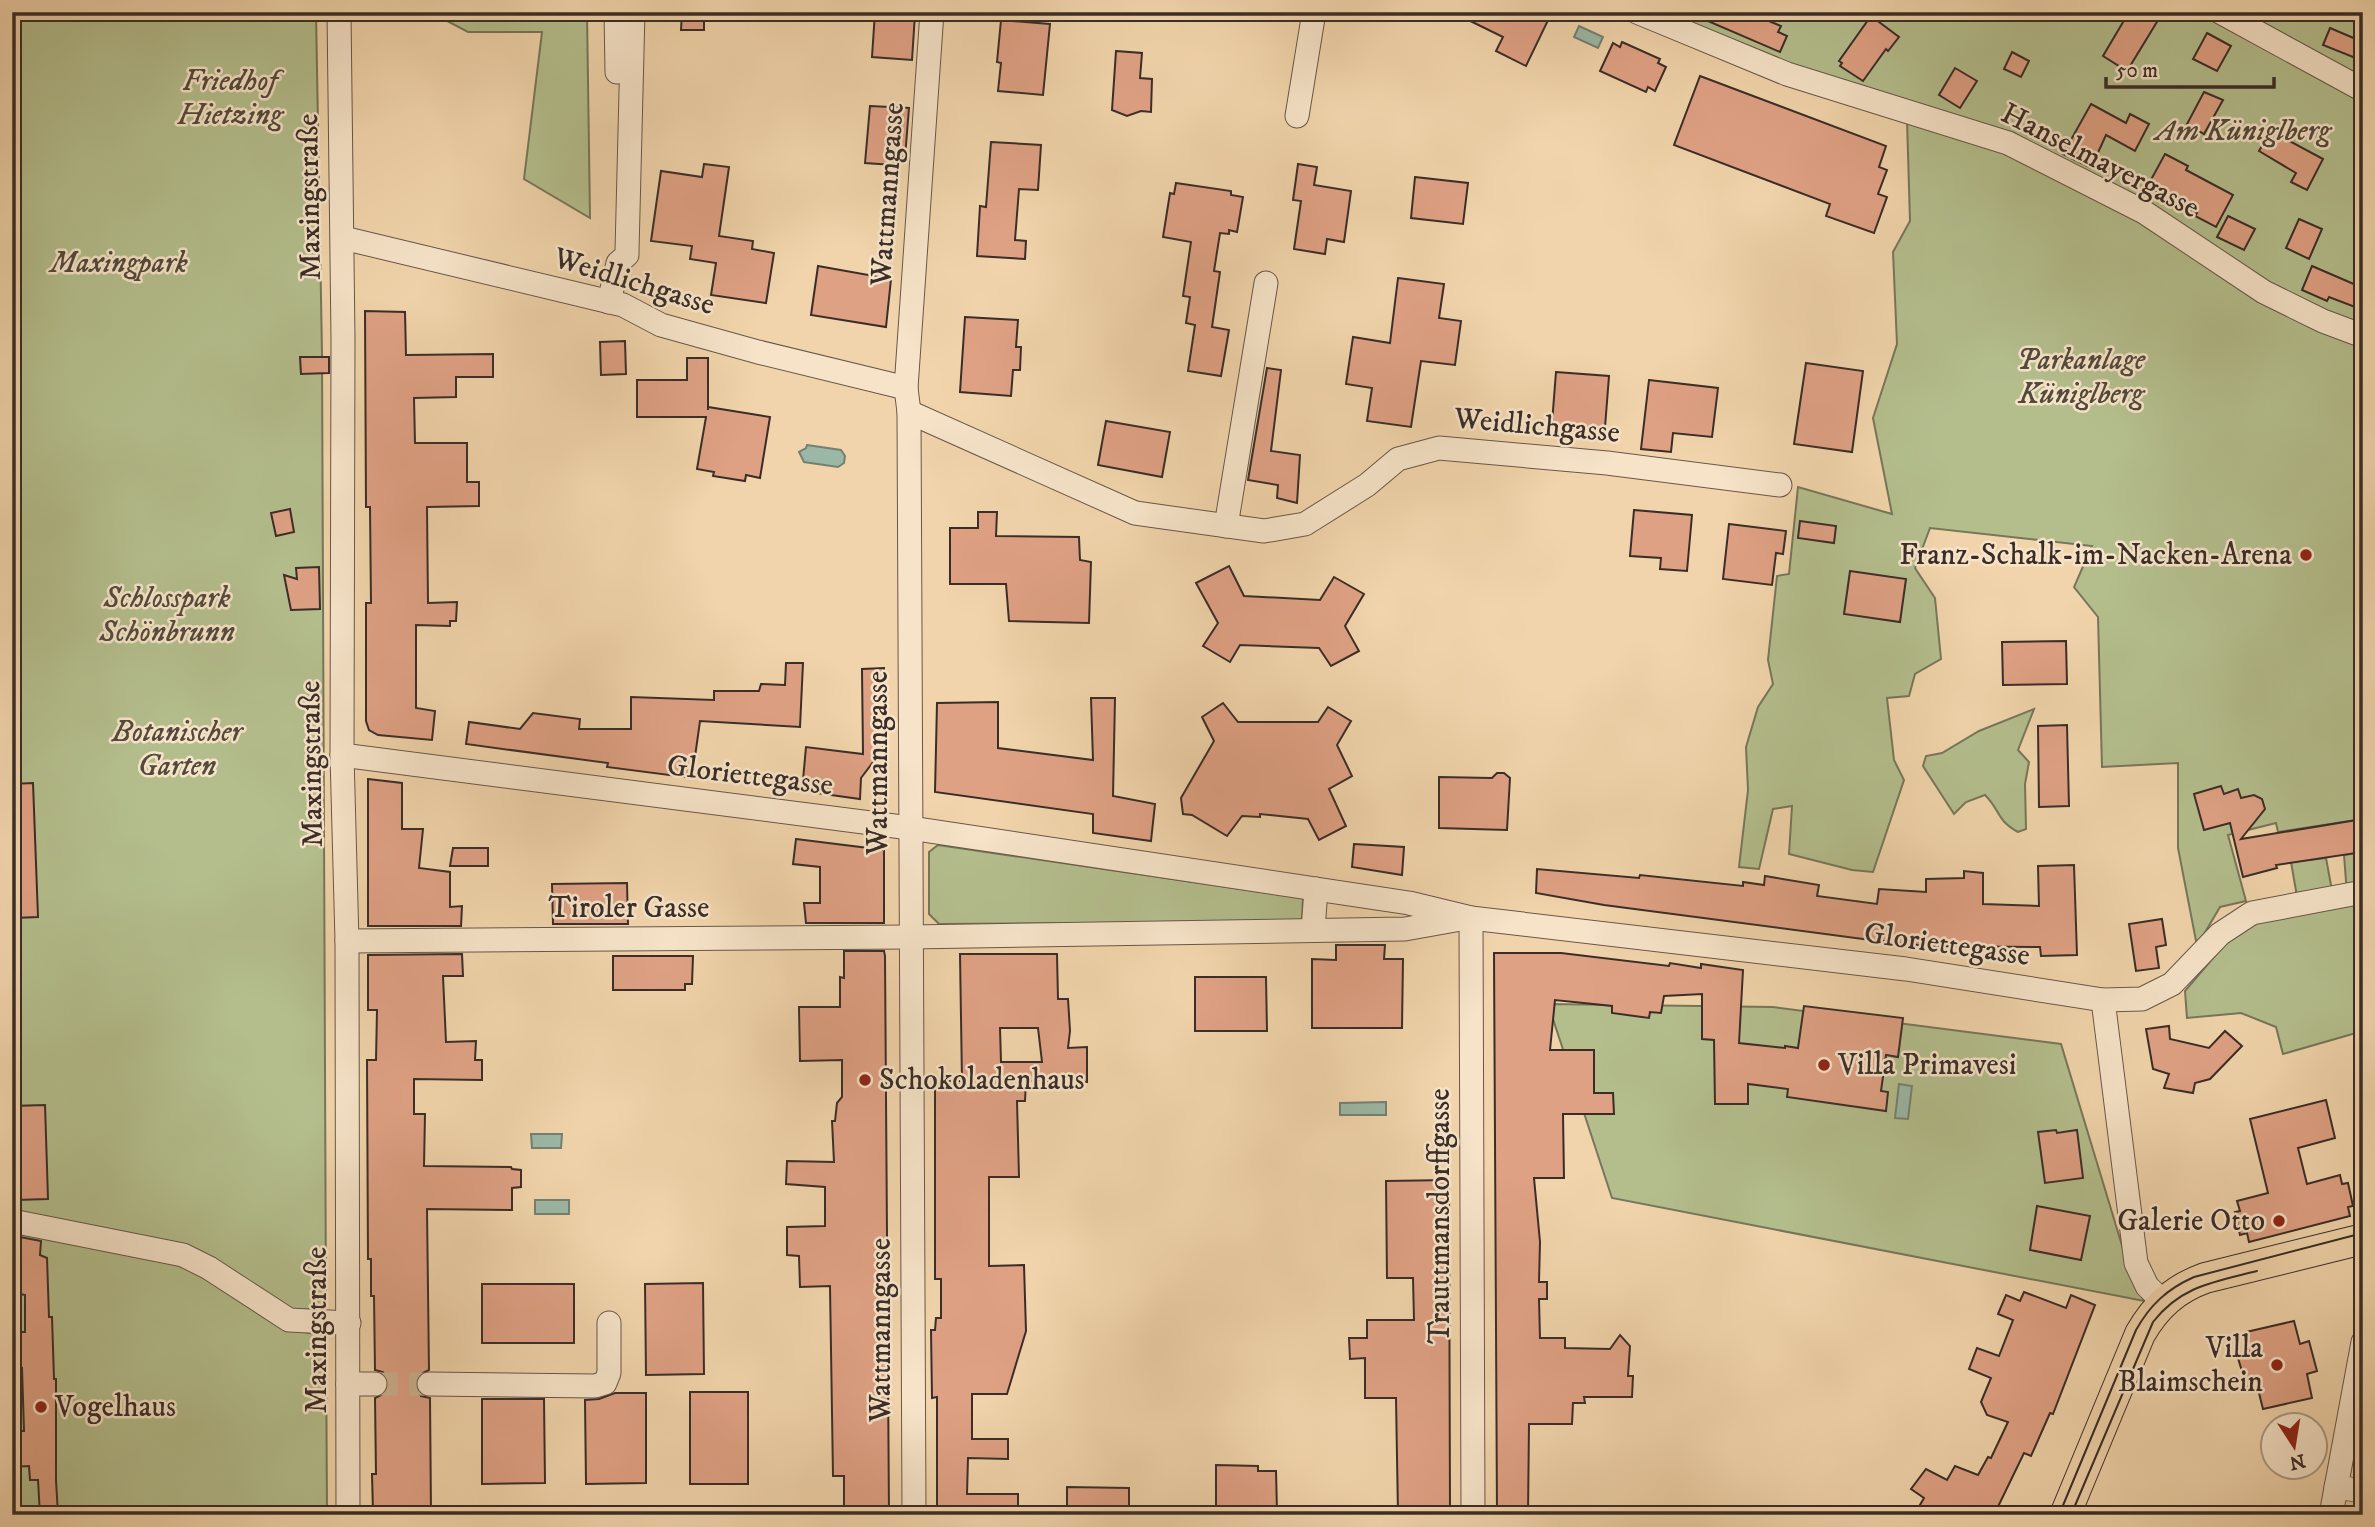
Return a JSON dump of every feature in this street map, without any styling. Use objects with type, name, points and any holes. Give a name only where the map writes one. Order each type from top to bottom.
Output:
[{"type":"main road","points":[[2065,1515],[2140,1335],[2163,1302],[2181,1289],[2205,1278],[2363,1239]]},
{"type":"street","name":"Maxingstraße","points":[[339,12],[343,238],[342,755],[347,941],[348,1515]]},
{"type":"street","points":[[609,302],[618,262],[614,253],[616,12]]},
{"type":"street","points":[[618,262],[628,251],[633,12]]},
{"type":"street","name":"Wattmanngasse","points":[[914,1515],[909,412],[906,388],[932,12]]},
{"type":"street","points":[[1297,116],[1314,12]]},
{"type":"street","name":"Hanselmayergasse","points":[[1637,12],[1787,74],[2008,143],[2144,212],[2264,292],[2323,321],[2363,336]]},
{"type":"street","points":[[2220,12],[2363,90]]},
{"type":"street","name":"Weidlichgasse","points":[[343,238],[623,305],[661,325],[906,388]]},
{"type":"street","points":[[1226,526],[1266,283]]},
{"type":"street","name":"Weidlichgasse","points":[[909,412],[1135,513],[1264,531],[1305,524],[1367,485],[1398,459],[1439,448],[1606,463],[1780,485]]},
{"type":"street","name":"Gloriettegasse","points":[[342,755],[910,828],[1409,903],[1471,918],[1906,969],[2102,1000],[2142,999],[2172,984],[2220,934],[2252,913],[2363,892]]},
{"type":"street","points":[[1314,930],[1316,889]]},
{"type":"street","name":"Gloriettegasse","points":[[910,937],[1405,929],[1471,918]]},
{"type":"street","name":"Trauttmansdorffgasse","points":[[1471,918],[1473,1515]]},
{"type":"street","name":"Tiroler Gasse","points":[[347,941],[910,937]]},
{"type":"street","points":[[2102,1000],[2136,1263],[2147,1286],[2163,1302]]},
{"type":"street","points":[[12,1221],[183,1255],[209,1268],[289,1320],[349,1323]]},
{"type":"street","points":[[429,1384],[595,1387],[605,1383],[609,1373],[609,1323]]},
{"type":"street","points":[[2331,1515],[2363,1342]]},
{"type":"street","points":[[348,1384],[375,1384]]},
{"type":"street","points":[[2336,1487],[2363,1491]]},
{"type":"green space","name":"Schlosspark Schönbrunn","points":[[12,12],[316,12],[322,354],[326,1306],[303,1310],[304,1332],[326,1336],[327,1515],[12,1515]]},
{"type":"green space","points":[[445,12],[587,12],[590,218],[524,179],[542,32],[468,32],[445,20]]},
{"type":"green space","name":"Am Küniglberg","points":[[1645,12],[2363,12],[2363,333],[2327,320],[2146,209]]},
{"type":"green space","name":"Parkanlage Küniglberg","points":[[1907,120],[2004,150],[2141,217],[2363,343],[2363,819],[2278,832],[2276,823],[2228,835],[2246,901],[2220,907],[2197,946],[2178,848],[2178,763],[2102,767],[2098,617],[2074,587],[2092,546],[1930,528],[1915,568],[1935,598],[1941,659],[1915,674],[1909,696],[1887,698],[1894,760],[1904,780],[1873,872],[1852,870],[1789,854],[1792,806],[1773,809],[1759,869],[1739,867],[1748,790],[1746,747],[1758,707],[1773,684],[1768,660],[1777,576],[1789,574],[1798,487],[1892,514],[1873,418],[1897,344],[1893,252],[1910,221]]},
{"type":"green space","points":[[2034,709],[2018,750],[2029,762],[2025,784],[2026,829],[2018,832],[2006,823],[1985,795],[1966,802],[1954,814],[1923,766],[1926,756],[1942,753],[1979,731]]},
{"type":"green space","points":[[938,845],[1303,898],[1302,922],[939,924],[929,914],[929,852]]},
{"type":"green space","points":[[2363,852],[2363,892],[2347,894],[2344,855]]},
{"type":"green space","points":[[2326,858],[2333,896],[2298,902],[2291,862]]},
{"type":"green space","points":[[2363,901],[2363,1031],[2283,1054],[2276,1027],[2241,1013],[2187,1018],[2185,991],[2235,932],[2257,922]]},
{"type":"green space","points":[[1548,1004],[1773,1007],[2061,1044],[2127,1262],[2144,1301],[1612,1198]]},
{"type":"shaded area","points":[[1579,26],[1603,37],[1598,48],[1574,37]]},
{"type":"shaded area","points":[[807,445],[841,450],[845,456],[844,463],[838,467],[804,462],[799,452]]},
{"type":"shaded area","points":[[1899,1084],[1912,1086],[1908,1119],[1895,1118]]},
{"type":"shaded area","points":[[1386,1102],[1386,1115],[1340,1115],[1340,1103]]},
{"type":"shaded area","points":[[531,1134],[562,1134],[561,1148],[532,1148]]},
{"type":"shaded area","points":[[535,1200],[569,1200],[569,1214],[535,1214]]},
{"type":"building","points":[[682,12],[704,12],[704,30],[681,30]]},
{"type":"building","points":[[875,12],[915,14],[912,60],[872,57]]},
{"type":"building","points":[[1452,12],[1552,12],[1526,66],[1496,51],[1503,37]]},
{"type":"building","points":[[1687,12],[1747,12],[1781,26],[1778,32],[1787,36],[1780,52]]},
{"type":"building","points":[[2129,12],[2163,12],[2127,71],[2103,56]]},
{"type":"building","points":[[1871,16],[1899,37],[1888,51],[1886,49],[1863,81],[1840,66],[1842,63],[1839,61]]},
{"type":"building","points":[[1001,20],[1050,24],[1043,95],[998,91],[1001,63],[997,62]]},
{"type":"building","points":[[2330,28],[2363,42],[2363,61],[2323,45]]},
{"type":"building","points":[[2207,33],[2231,46],[2217,71],[2193,59]]},
{"type":"building","points":[[1622,42],[1660,59],[1658,63],[1666,67],[1655,91],[1648,87],[1646,92],[1600,71],[1613,43],[1620,47]]},
{"type":"building","points":[[1116,51],[1142,53],[1140,78],[1152,79],[1151,112],[1141,111],[1127,116],[1112,110]]},
{"type":"building","points":[[2012,52],[2029,61],[2021,77],[2004,69]]},
{"type":"building","points":[[1955,68],[1977,81],[1960,108],[1939,95]]},
{"type":"building","points":[[1700,76],[1886,146],[1879,167],[1887,170],[1878,194],[1887,197],[1874,233],[1826,216],[1830,204],[1674,145]]},
{"type":"building","points":[[2204,92],[2223,100],[2204,134],[2187,124]]},
{"type":"building","points":[[2091,104],[2126,123],[2130,114],[2149,124],[2135,151],[2106,135],[2091,168],[2063,154]]},
{"type":"building","points":[[870,106],[909,108],[905,157],[893,156],[893,165],[865,163]]},
{"type":"building","points":[[2271,131],[2323,159],[2307,190],[2291,182],[2296,173],[2259,151]]},
{"type":"building","points":[[991,142],[1041,145],[1038,190],[1019,189],[1015,240],[1026,241],[1025,259],[977,256],[980,206],[986,207]]},
{"type":"building","points":[[2165,154],[2188,166],[2186,170],[2233,195],[2216,227],[2195,216],[2197,213],[2147,187]]},
{"type":"building","points":[[704,164],[729,167],[719,236],[753,241],[752,249],[774,253],[766,303],[711,295],[716,263],[690,259],[692,246],[651,241],[661,171],[702,177]]},
{"type":"building","points":[[1298,164],[1317,167],[1314,185],[1351,191],[1344,242],[1327,239],[1325,254],[1294,249],[1301,201],[1293,200]]},
{"type":"building","points":[[1415,177],[1468,183],[1463,224],[1411,218]]},
{"type":"building","points":[[1176,183],[1231,191],[1231,195],[1243,197],[1237,232],[1229,230],[1229,234],[1220,233],[1214,271],[1220,272],[1212,327],[1229,330],[1221,376],[1188,371],[1195,325],[1186,323],[1190,297],[1183,296],[1191,242],[1163,237],[1170,193],[1174,194]]},
{"type":"building","points":[[2228,216],[2255,229],[2244,250],[2217,237]]},
{"type":"building","points":[[2299,219],[2322,229],[2309,259],[2286,248]]},
{"type":"building","points":[[818,266],[891,279],[886,327],[811,315]]},
{"type":"building","points":[[2312,266],[2363,288],[2363,310],[2329,297],[2327,301],[2302,290]]},
{"type":"building","points":[[1398,278],[1444,284],[1439,318],[1461,321],[1455,365],[1421,361],[1411,427],[1367,421],[1372,388],[1346,384],[1353,337],[1390,343]]},
{"type":"building","points":[[365,311],[405,312],[406,355],[493,354],[493,377],[456,377],[456,397],[414,398],[415,443],[467,443],[467,482],[479,482],[479,506],[427,507],[428,603],[457,602],[456,621],[450,621],[450,626],[416,625],[416,708],[435,711],[432,740],[378,735],[369,730],[366,721],[366,603],[371,603],[370,507],[366,507]]},
{"type":"building","points":[[965,317],[1018,320],[1016,347],[1021,347],[1020,370],[1013,370],[1011,396],[960,392]]},
{"type":"building","points":[[625,341],[626,374],[601,375],[600,342]]},
{"type":"building","points":[[300,357],[329,357],[329,373],[301,374]]},
{"type":"building","points":[[687,358],[708,358],[708,407],[770,417],[760,478],[746,475],[745,481],[713,476],[714,472],[697,469],[706,417],[637,417],[637,380],[687,380]]},
{"type":"building","points":[[1806,363],[1863,371],[1852,452],[1794,444]]},
{"type":"building","points":[[1267,368],[1281,370],[1271,451],[1300,455],[1297,503],[1277,498],[1278,485],[1248,480]]},
{"type":"building","points":[[1556,372],[1609,376],[1604,440],[1551,436]]},
{"type":"building","points":[[1649,380],[1718,388],[1712,437],[1673,433],[1671,452],[1641,449]]},
{"type":"building","points":[[1106,421],[1170,432],[1162,477],[1098,465]]},
{"type":"building","points":[[290,509],[294,532],[276,536],[271,513]]},
{"type":"building","points":[[1634,510],[1692,515],[1687,571],[1660,569],[1661,558],[1630,556]]},
{"type":"building","points":[[978,512],[997,512],[996,536],[1079,537],[1080,560],[1091,562],[1089,623],[1009,621],[1006,584],[950,584],[950,528],[978,528]]},
{"type":"building","points":[[1800,521],[1836,526],[1834,543],[1798,538]]},
{"type":"building","points":[[1729,524],[1786,531],[1783,554],[1776,553],[1772,585],[1723,579]]},
{"type":"building","points":[[1229,566],[1244,596],[1320,600],[1334,577],[1364,594],[1345,626],[1359,651],[1331,666],[1319,648],[1240,645],[1230,662],[1203,646],[1218,623],[1196,583]]},
{"type":"building","points":[[319,567],[320,609],[291,610],[284,575],[297,579],[296,568]]},
{"type":"building","points":[[1850,571],[1906,579],[1900,622],[1844,614]]},
{"type":"building","points":[[2066,641],[2067,684],[2003,685],[2002,642]]},
{"type":"building","points":[[786,663],[803,663],[800,727],[700,721],[692,778],[607,767],[608,763],[466,744],[469,722],[520,729],[533,713],[580,719],[579,729],[631,729],[631,697],[714,700],[714,691],[759,691],[761,684],[785,685]]},
{"type":"building","points":[[884,668],[883,749],[861,778],[860,799],[802,791],[806,747],[863,754],[862,669]]},
{"type":"building","points":[[1091,698],[1115,698],[1113,796],[1155,804],[1151,841],[1093,833],[1093,814],[935,792],[937,703],[998,702],[998,748],[1093,760]]},
{"type":"building","points":[[1223,703],[1238,722],[1318,722],[1328,707],[1351,721],[1337,745],[1352,776],[1329,789],[1346,826],[1319,840],[1308,819],[1260,814],[1260,817],[1242,816],[1227,836],[1192,815],[1183,814],[1181,798],[1214,741],[1202,717]]},
{"type":"building","points":[[2067,725],[2069,806],[2039,807],[2038,726]]},
{"type":"building","points":[[1497,773],[1504,773],[1510,778],[1507,830],[1439,828],[1439,777],[1492,778]]},
{"type":"building","points":[[368,779],[402,783],[402,829],[423,829],[419,868],[450,872],[450,907],[462,906],[461,926],[368,926]]},
{"type":"building","points":[[33,783],[38,917],[14,918],[12,863],[18,863],[16,819],[12,819],[12,784]]},
{"type":"building","points":[[2221,786],[2224,794],[2238,789],[2241,798],[2254,795],[2262,799],[2265,809],[2241,839],[2363,819],[2363,852],[2276,865],[2277,868],[2243,877],[2230,823],[2204,830],[2194,794]]},
{"type":"building","points":[[796,839],[884,850],[884,923],[806,923],[804,903],[820,903],[820,867],[793,864]]},
{"type":"building","points":[[1354,844],[1404,847],[1402,875],[1352,867]]},
{"type":"building","points":[[453,848],[488,848],[488,866],[450,866]]},
{"type":"building","points":[[2074,865],[2077,955],[2041,956],[2040,947],[1928,946],[1863,939],[1604,905],[1536,893],[1537,869],[1639,878],[1640,875],[1743,886],[1743,882],[1764,885],[1765,876],[1819,885],[1817,896],[1877,904],[1879,889],[1926,892],[1926,879],[1964,878],[1964,871],[1983,873],[1983,904],[2039,906],[2038,866]]},
{"type":"building","points":[[627,883],[628,924],[553,924],[552,884]]},
{"type":"building","points":[[2162,919],[2166,945],[2156,947],[2159,968],[2136,971],[2129,924]]},
{"type":"building","points":[[1336,945],[1385,945],[1384,959],[1403,959],[1402,1028],[1312,1028],[1312,959],[1336,960]]},
{"type":"building","points":[[844,951],[884,951],[885,956],[889,1515],[844,1515],[844,1476],[833,1476],[830,1286],[800,1287],[799,1256],[787,1255],[787,1227],[825,1226],[825,1187],[786,1184],[787,1161],[834,1162],[832,1121],[835,1121],[837,1103],[842,1097],[842,1060],[800,1061],[799,1007],[840,1007],[840,977],[844,978]]},
{"type":"building","points":[[1494,953],[1561,953],[1669,966],[1670,963],[1701,968],[1701,964],[1743,970],[1739,1043],[1798,1048],[1804,1006],[1903,1018],[1898,1057],[1886,1055],[1881,1091],[1888,1092],[1886,1111],[1787,1097],[1788,1089],[1748,1084],[1748,1104],[1715,1104],[1714,1040],[1702,1039],[1702,994],[1664,996],[1661,1013],[1650,1012],[1649,1018],[1612,1013],[1612,1006],[1555,1000],[1550,1050],[1594,1050],[1594,1093],[1613,1093],[1614,1114],[1563,1114],[1564,1178],[1534,1178],[1540,1242],[1539,1282],[1547,1282],[1547,1299],[1539,1299],[1540,1338],[1565,1338],[1565,1348],[1610,1349],[1620,1335],[1630,1346],[1628,1376],[1633,1376],[1632,1397],[1584,1397],[1585,1403],[1573,1403],[1572,1424],[1529,1424],[1528,1515],[1497,1515]]},
{"type":"building","points":[[462,954],[463,976],[443,976],[446,1042],[476,1041],[475,1060],[482,1060],[482,1080],[414,1079],[414,1114],[425,1114],[424,1166],[511,1167],[521,1170],[521,1187],[512,1188],[512,1210],[427,1209],[429,1370],[417,1376],[415,1385],[421,1396],[430,1398],[431,1515],[379,1515],[379,1511],[373,1512],[372,1474],[376,1474],[375,1398],[387,1392],[389,1383],[383,1372],[375,1370],[374,1296],[371,1296],[371,1259],[368,1259],[367,1060],[376,1060],[377,1010],[368,1010],[368,955]]},
{"type":"building","points":[[960,954],[1057,954],[1058,999],[1068,999],[1068,1048],[1087,1047],[1087,1082],[1026,1081],[1025,1101],[1017,1101],[1019,1177],[989,1177],[989,1266],[1024,1265],[1026,1331],[1007,1394],[972,1394],[972,1439],[1008,1439],[1008,1459],[968,1458],[967,1494],[1018,1494],[1018,1515],[937,1515],[937,1397],[932,1398],[931,1330],[935,1330],[936,1318],[941,1318],[941,1279],[935,1279],[935,1081],[962,1081]],"holes":[[[1000,1028],[1038,1028],[1042,1062],[1001,1062]]]},
{"type":"building","points":[[613,956],[693,956],[692,984],[685,984],[685,990],[613,990]]},
{"type":"building","points":[[1195,977],[1266,977],[1267,1031],[1195,1031]]},
{"type":"building","points":[[2169,1026],[2170,1039],[2209,1048],[2225,1031],[2242,1046],[2210,1079],[2195,1083],[2193,1093],[2164,1088],[2169,1074],[2153,1069],[2146,1029]]},
{"type":"building","points":[[2326,1100],[2335,1138],[2298,1148],[2307,1184],[2340,1175],[2342,1184],[2348,1183],[2353,1206],[2348,1207],[2350,1216],[2249,1242],[2247,1233],[2240,1235],[2235,1212],[2240,1211],[2237,1201],[2268,1193],[2250,1119]]},
{"type":"building","points":[[45,1105],[48,1199],[16,1200],[12,1106]]},
{"type":"building","points":[[2056,1130],[2057,1133],[2077,1130],[2083,1178],[2045,1183],[2038,1132]]},
{"type":"building","points":[[1449,1180],[1450,1515],[1398,1515],[1396,1398],[1365,1398],[1365,1358],[1350,1359],[1349,1338],[1367,1338],[1367,1320],[1414,1320],[1413,1278],[1387,1278],[1386,1181]]},
{"type":"building","points":[[2037,1206],[2090,1216],[2081,1260],[2030,1250]]},
{"type":"building","name":"Vogelhaus","points":[[20,1237],[41,1241],[40,1255],[47,1258],[49,1317],[52,1317],[56,1379],[58,1515],[40,1515],[38,1480],[30,1480],[29,1466],[12,1467],[12,1431],[24,1431],[22,1368],[12,1368],[12,1332],[25,1332],[25,1295],[12,1292],[12,1244],[20,1247]]},
{"type":"building","points":[[703,1283],[704,1374],[646,1375],[645,1284]]},
{"type":"building","points":[[482,1284],[574,1284],[574,1343],[482,1343]]},
{"type":"building","points":[[2024,1292],[2066,1308],[2071,1295],[2095,1305],[2053,1414],[2050,1413],[2031,1456],[2024,1453],[1994,1515],[1914,1515],[1924,1498],[1911,1489],[1926,1469],[1947,1480],[1955,1466],[1978,1475],[1988,1457],[1991,1458],[2008,1422],[1987,1415],[1981,1402],[1991,1378],[1969,1369],[1977,1348],[1999,1356],[2013,1320],[1998,1314],[2006,1295],[2020,1301]]},
{"type":"building","name":"Villa Blaimschein","points":[[2294,1321],[2300,1344],[2309,1341],[2317,1371],[2307,1374],[2312,1398],[2263,1409],[2257,1385],[2247,1388],[2238,1358],[2250,1356],[2246,1332]]},
{"type":"building","points":[[690,1392],[748,1392],[748,1484],[690,1484]]},
{"type":"building","points":[[615,1393],[646,1393],[646,1483],[586,1484],[585,1400],[599,1399]]},
{"type":"building","points":[[482,1399],[544,1399],[545,1483],[482,1484]]},
{"type":"building","points":[[1216,1465],[1258,1466],[1258,1471],[1276,1471],[1277,1511],[1216,1510]]},
{"type":"building","points":[[1067,1487],[1129,1488],[1129,1515],[1067,1515]]},
{"type":"tunnel","points":[[375,1384],[429,1384]]},
{"type":"tram line","points":[[2059,1515],[2136,1330],[2160,1299],[2194,1277],[2363,1233]]},
{"type":"tram line","points":[[2071,1515],[2153,1322],[2175,1300],[2199,1287],[2257,1271]]},
{"type":"place","name":"Franz-Schalk-im-Nacken-Arena","points":[[2306,555]]},
{"type":"place","name":"Villa Primavesi","points":[[1824,1065]]},
{"type":"place","name":"Schokoladenhaus","points":[[865,1080]]},
{"type":"place","name":"Galerie Otto","points":[[2279,1221]]},
{"type":"place","name":"Villa Blaimschein","points":[[2277,1365]]},
{"type":"place","name":"Vogelhaus","points":[[41,1407]]},
{"type":"park label","name":"Friedhof Hietzing","points":[[230,98]]},
{"type":"park label","name":"Maxingpark","points":[[119,263]]},
{"type":"park label","name":"Botanischer Garten","points":[[177,749]]}]
